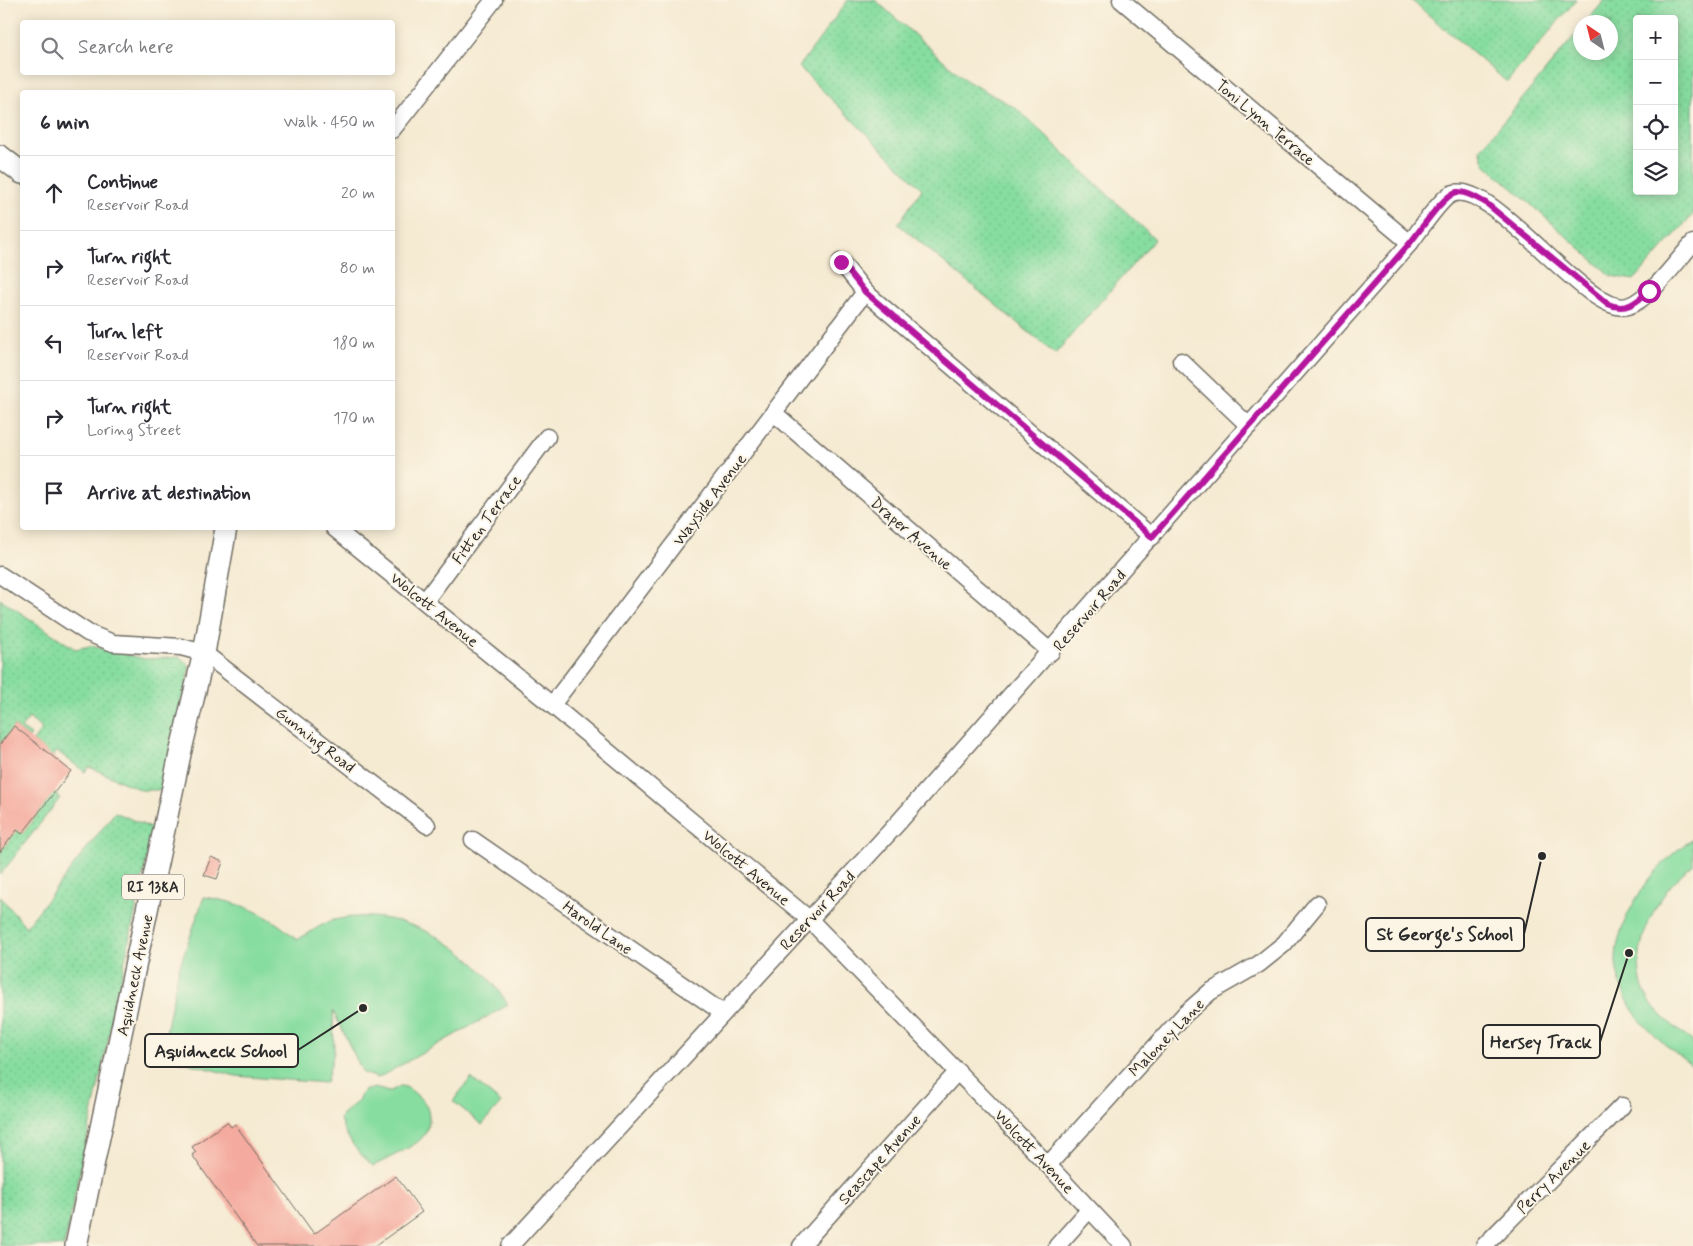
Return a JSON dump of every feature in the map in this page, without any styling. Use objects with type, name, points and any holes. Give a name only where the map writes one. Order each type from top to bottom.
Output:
[{"type":"main road","points":[[0,156],[20,171]]},
{"type":"main road","name":"Aquidneck Avenue","points":[[76,1246],[180,754],[204,653],[226,530]]},
{"type":"street","points":[[395,126],[494,0]]},
{"type":"street","name":"Toni Lynn Terrace","points":[[1121,0],[1410,243]]},
{"type":"street","name":"Reservoir Road","points":[[510,1246],[904,817],[1410,243],[1448,196],[1458,192],[1464,193],[1486,203],[1595,296],[1608,304],[1621,308],[1636,303],[1693,243]]},
{"type":"street","points":[[841,262],[865,292],[1152,537]]},
{"type":"street","name":"Wayside Avenue","points":[[552,705],[865,292]]},
{"type":"street","points":[[1181,360],[1249,426]]},
{"type":"street","name":"Draper Avenue","points":[[774,413],[1051,652]]},
{"type":"street","name":"Fitten Terrace","points":[[426,601],[547,438]]},
{"type":"street","name":"Wolcott Avenue","points":[[337,530],[426,601],[809,919],[958,1071],[1124,1246]]},
{"type":"street","points":[[0,575],[88,633],[113,644],[182,647],[204,653]]},
{"type":"street","name":"Gunning Road","points":[[204,653],[427,825]]},
{"type":"street","name":"Harold Lane","points":[[473,840],[723,1013]]},
{"type":"street","name":"Maloney Lane","points":[[1048,1165],[1185,1014],[1210,992],[1259,964],[1284,944],[1317,904]]},
{"type":"street","name":"Seascape Avenue","points":[[801,1246],[958,1071]]},
{"type":"street","name":"Perry Avenue","points":[[1484,1246],[1622,1106]]},
{"type":"street","points":[[1057,1246],[1089,1210]]},
{"type":"green space","points":[[848,0],[875,0],[967,81],[1016,108],[1155,239],[1055,354],[898,224],[922,189],[799,67]]},
{"type":"green space","points":[[1411,0],[1576,0],[1507,82]]},
{"type":"green space","points":[[1605,0],[1693,0],[1693,215],[1634,280],[1611,276],[1485,164],[1480,150],[1573,37],[1573,60],[1618,60],[1618,15],[1592,15]]},
{"type":"green space","points":[[0,599],[75,649],[91,646],[145,659],[180,657],[190,666],[162,790],[141,790],[89,767],[85,772],[57,751],[53,757],[33,741],[42,729],[29,718],[21,728],[31,735],[29,738],[14,726],[0,744]]},
{"type":"green space","points":[[54,792],[60,798],[0,875],[0,852],[14,834],[15,828],[22,833]]},
{"type":"green space","points":[[115,812],[153,829],[64,1246],[0,1246],[0,896],[26,927]]},
{"type":"green space","points":[[1693,839],[1693,865],[1668,889],[1657,905],[1649,922],[1640,958],[1640,976],[1645,993],[1654,1007],[1666,1020],[1693,1042],[1693,1067],[1654,1035],[1634,1012],[1622,988],[1616,962],[1622,927],[1640,892],[1665,861]]},
{"type":"green space","points":[[204,897],[230,902],[265,916],[297,940],[334,920],[360,917],[385,919],[410,925],[434,935],[476,965],[494,984],[508,1005],[378,1078],[363,1073],[333,1011],[334,1052],[326,1083],[236,1076],[179,1061],[165,1037],[179,968]]},
{"type":"green space","points":[[471,1078],[501,1103],[482,1125],[453,1101]]},
{"type":"green space","points":[[400,1086],[412,1091],[425,1104],[429,1114],[427,1130],[417,1142],[373,1166],[353,1145],[340,1119],[342,1114],[357,1102],[363,1091],[375,1088],[389,1092]]},
{"type":"building","points":[[14,726],[71,771],[22,834],[17,830],[0,852],[0,744]]},
{"type":"building","points":[[211,857],[223,862],[217,879],[204,875]]},
{"type":"building","points":[[227,1122],[231,1127],[235,1124],[314,1234],[396,1176],[422,1212],[375,1246],[257,1246],[192,1155],[196,1152],[192,1147]]},
{"type":"place","name":"St George's School","points":[[1542,856]]},
{"type":"place","name":"Hersey Track","points":[[1629,953]]},
{"type":"place","name":"Aquidneck School","points":[[363,1008]]},
{"type":"route","points":[[841,262],[865,292],[1152,537],[1410,243],[1448,196],[1458,192],[1464,193],[1486,203],[1595,296],[1608,304],[1621,308],[1630,306],[1649,291]]}]
